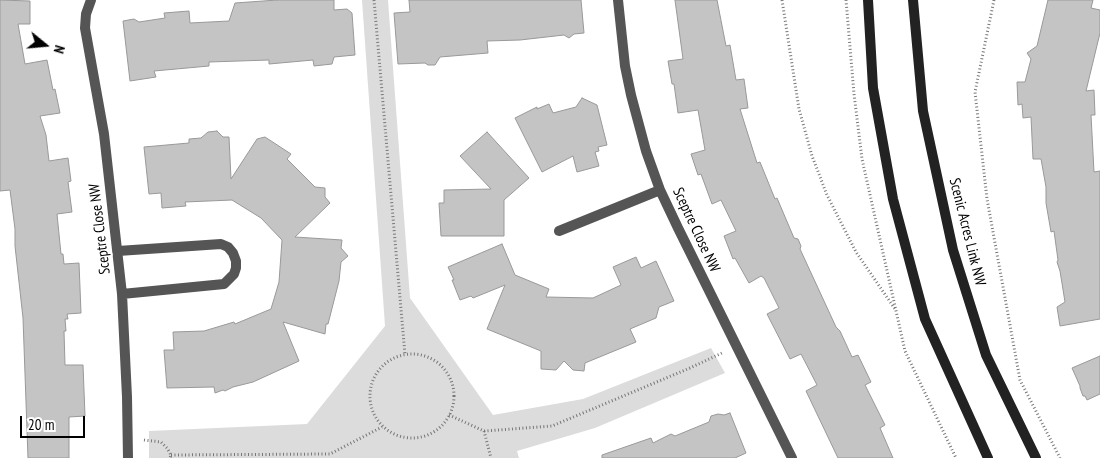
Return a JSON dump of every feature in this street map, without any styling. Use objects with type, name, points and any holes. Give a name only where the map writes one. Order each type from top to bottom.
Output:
[{"type":"street","name":"Sceptre Close NW","points":[[91,0],[86,14],[85,28],[104,134],[118,251],[122,294],[128,458]]},
{"type":"street","name":"Sceptre Close NW","points":[[618,0],[625,66],[631,96],[646,151],[660,190],[792,458]]},
{"type":"street","points":[[868,0],[873,88],[892,199],[925,319],[988,458]]},
{"type":"street","name":"Scenic Acres Link NW","points":[[913,0],[923,112],[953,250],[986,355],[1036,458]]},
{"type":"street","points":[[559,231],[660,190]]},
{"type":"street","points":[[118,251],[221,244],[234,253],[236,261],[234,274],[224,284],[122,294]]},
{"type":"path","points":[[374,0],[405,355]]},
{"type":"path","points":[[782,0],[799,109],[812,156],[827,195],[856,252],[897,312]]},
{"type":"path","points":[[994,0],[975,92],[987,199],[1020,380],[1060,458]]},
{"type":"path","points":[[449,415],[484,431],[552,426],[690,368],[736,346]]},
{"type":"path","points":[[405,355],[418,355],[430,359],[441,366],[449,377],[453,389],[453,402],[449,415],[442,426],[431,434],[419,438],[406,438],[393,434],[382,427],[374,416],[370,403],[370,390],[374,378],[382,367],[392,359],[405,355]]},
{"type":"path","points":[[128,436],[161,442],[167,448],[170,456],[330,454],[382,427]]},
{"type":"path","points":[[484,431],[492,458]]},
{"type":"shaded area","points":[[362,0],[388,0],[410,298],[493,415],[583,399],[711,348],[725,373],[595,428],[517,451],[519,458],[149,458],[149,431],[307,424],[385,326]]},
{"type":"building","points":[[0,0],[30,1],[30,24],[18,24],[25,64],[47,60],[60,113],[40,116],[46,135],[49,161],[68,158],[71,181],[68,182],[72,212],[57,214],[61,254],[63,254],[64,264],[79,263],[81,313],[67,314],[68,319],[65,319],[65,365],[83,365],[85,416],[69,417],[69,458],[28,458],[23,318],[15,246],[15,229],[10,190],[0,191]]},
{"type":"building","points":[[277,0],[334,0],[334,10],[347,9],[352,13],[355,55],[334,57],[332,64],[314,66],[313,60],[269,64],[269,60],[209,62],[209,66],[154,71],[156,77],[130,81],[123,21],[134,19],[139,22],[165,18],[164,13],[189,11],[190,23],[229,21],[235,3]]},
{"type":"building","points":[[409,0],[581,0],[584,33],[574,34],[569,38],[564,35],[520,40],[487,41],[488,53],[440,57],[435,65],[425,63],[398,64],[394,13],[410,12]]},
{"type":"building","points":[[675,0],[717,0],[726,46],[730,45],[736,80],[744,79],[748,108],[740,109],[757,163],[760,162],[794,238],[798,239],[801,246],[800,249],[836,327],[840,331],[852,357],[858,355],[871,382],[865,385],[885,425],[880,428],[893,458],[838,458],[806,391],[817,385],[801,354],[790,359],[767,314],[779,308],[764,278],[761,276],[749,283],[735,258],[733,259],[724,236],[736,231],[721,200],[712,204],[701,174],[698,175],[691,154],[705,150],[698,110],[678,113],[674,84],[672,84],[668,61],[683,59]]},
{"type":"building","points":[[1048,0],[1093,0],[1091,8],[1100,10],[1100,33],[1086,91],[1094,90],[1095,115],[1091,115],[1094,172],[1100,171],[1100,319],[1060,326],[1057,307],[1065,302],[1057,262],[1054,231],[1051,232],[1041,159],[1033,159],[1031,117],[1023,118],[1022,104],[1018,105],[1017,82],[1025,82],[1031,59],[1027,53],[1037,46]]},
{"type":"building","points":[[582,98],[597,105],[607,145],[598,147],[599,151],[595,152],[599,166],[577,172],[573,156],[542,172],[515,118],[537,107],[537,109],[549,104],[553,113],[576,107]]},
{"type":"building","points":[[217,131],[223,137],[229,137],[231,179],[257,139],[265,137],[291,154],[287,159],[315,187],[325,188],[325,197],[330,203],[295,237],[342,240],[341,248],[348,256],[341,262],[339,281],[328,324],[326,324],[325,334],[283,322],[299,361],[253,382],[215,393],[214,387],[167,388],[164,350],[174,350],[173,332],[204,331],[234,322],[235,324],[271,309],[279,282],[282,240],[261,218],[232,200],[185,202],[186,206],[162,208],[161,193],[149,194],[144,147],[189,143],[189,139],[201,138],[208,132]]},
{"type":"building","points":[[487,132],[529,178],[504,200],[504,236],[441,236],[439,203],[444,203],[444,190],[491,189],[460,156]]},
{"type":"building","points":[[502,244],[515,275],[549,289],[546,297],[593,298],[621,285],[613,267],[636,257],[641,268],[656,261],[674,301],[659,307],[656,318],[630,329],[636,342],[585,363],[584,371],[573,370],[564,361],[556,370],[541,369],[541,351],[487,329],[505,285],[473,298],[471,296],[460,300],[452,280],[454,280],[448,267]]},
{"type":"building","points":[[1100,356],[1100,394],[1087,400],[1083,396],[1072,368]]},
{"type":"building","points":[[730,413],[746,453],[735,458],[602,458],[602,455],[651,438],[653,443],[671,434],[675,436],[709,422],[711,416]]}]
